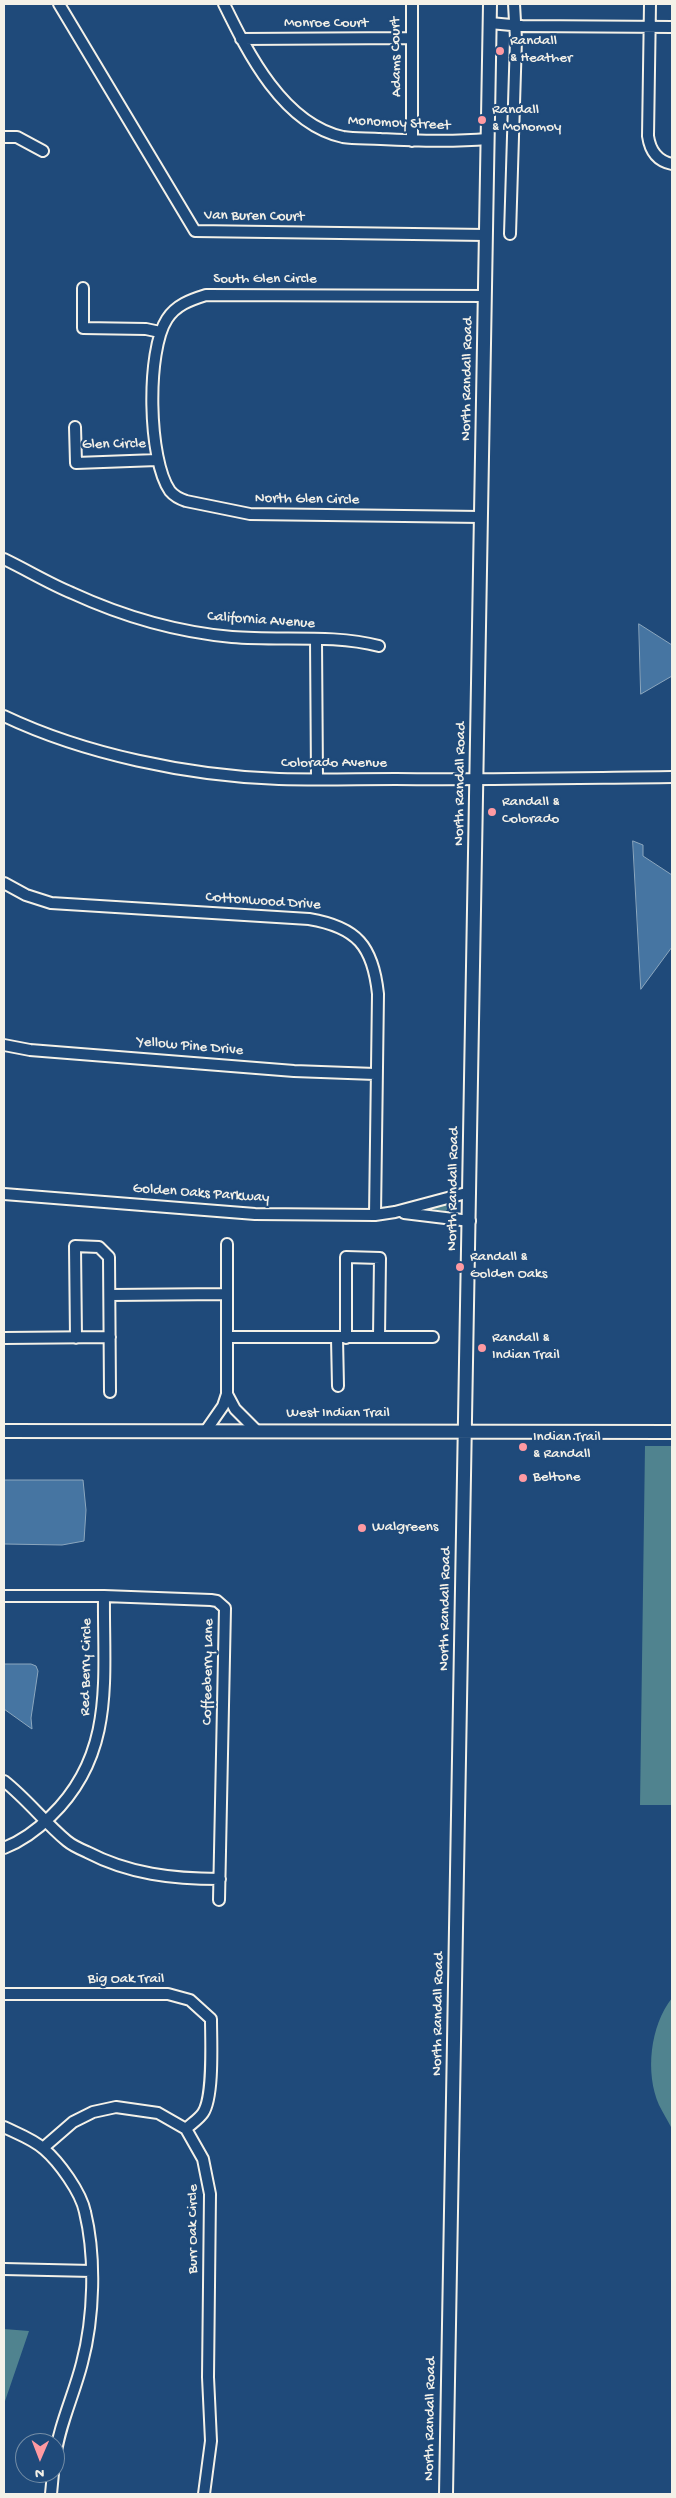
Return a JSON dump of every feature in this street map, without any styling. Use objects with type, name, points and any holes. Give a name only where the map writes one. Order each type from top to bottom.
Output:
[{"type":"main road","name":"North Randall Road","points":[[446,2494],[478,780],[490,4]]},
{"type":"main road","name":"West Indian Trail","points":[[4,1431],[466,1430],[672,1432]]},
{"type":"street","name":"Van Buren Court","points":[[59,4],[195,230],[486,236]]},
{"type":"street","name":"Monomoy Street","points":[[224,4],[241,39],[277,92],[296,112],[315,126],[342,137],[449,142],[488,139]]},
{"type":"street","name":"Adams Court","points":[[412,4],[412,141]]},
{"type":"street","points":[[510,234],[516,39],[514,4]]},
{"type":"street","points":[[650,4],[648,136],[650,148],[656,156],[666,163],[672,164]]},
{"type":"street","points":[[490,23],[514,26],[672,27]]},
{"type":"street","name":"Monroe Court","points":[[241,39],[411,38]]},
{"type":"street","points":[[4,137],[17,137],[43,150]]},
{"type":"street","points":[[83,288],[83,328],[146,329],[160,332]]},
{"type":"street","name":"South Glen Circle","points":[[157,460],[152,423],[154,366],[160,332],[175,309],[190,300],[206,295],[485,296]]},
{"type":"street","name":"Glen Circle","points":[[75,427],[76,463],[157,460]]},
{"type":"street","name":"North Glen Circle","points":[[157,460],[170,490],[177,498],[210,508],[250,514],[481,517]]},
{"type":"street","name":"California Avenue","points":[[4,559],[72,594],[140,619],[183,629],[232,637],[355,640],[379,646]]},
{"type":"street","points":[[316,640],[317,779]]},
{"type":"street","name":"Colorado Avenue","points":[[4,716],[32,729],[123,756],[196,771],[240,776],[278,779],[478,780],[672,776]]},
{"type":"street","name":"Cottonwood Drive","points":[[4,883],[26,895],[51,903],[309,918],[332,922],[352,932],[363,944],[370,957],[376,976],[375,1215]]},
{"type":"street","name":"Yellow Pine Drive","points":[[4,1044],[30,1050],[284,1070],[375,1074]]},
{"type":"street","name":"Golden Oaks Parkway","points":[[4,1194],[255,1214],[375,1215],[395,1212],[470,1192]]},
{"type":"street","name":"Golden Oaks Parkway","points":[[395,1212],[470,1221]]},
{"type":"street","points":[[207,1430],[223,1406],[227,1394],[227,1244]]},
{"type":"street","points":[[76,1338],[75,1246],[99,1247],[109,1257],[110,1392]]},
{"type":"street","points":[[338,1386],[346,1257],[380,1258],[379,1337]]},
{"type":"street","points":[[110,1295],[227,1294]]},
{"type":"street","points":[[4,1338],[110,1337]]},
{"type":"street","points":[[227,1337],[433,1337]]},
{"type":"street","points":[[227,1394],[235,1409],[255,1430]]},
{"type":"street","name":"Coffeeberry Lane","points":[[4,1596],[104,1596],[211,1600],[225,1608],[219,1900]]},
{"type":"street","name":"Red Berry Circle","points":[[4,1848],[29,1834],[47,1820],[76,1789],[87,1768],[100,1726],[103,1695],[104,1596]]},
{"type":"street","points":[[4,1781],[28,1800],[69,1843],[126,1869],[150,1875],[220,1880]]},
{"type":"street","name":"Big Oak Trail","points":[[4,1994],[168,1994],[190,2000],[211,2019],[211,2054],[210,2086],[204,2112],[186,2129]]},
{"type":"street","points":[[43,2148],[73,2122],[93,2112],[116,2108],[158,2113],[186,2129]]},
{"type":"street","points":[[4,2127],[43,2148],[65,2173],[85,2210],[92,2271],[89,2324],[82,2362],[59,2433]]},
{"type":"street","name":"Burr Oak Circle","points":[[186,2129],[206,2168],[210,2194],[208,2376],[210,2441],[204,2494]]},
{"type":"street","points":[[4,2269],[92,2271]]},
{"type":"green space","points":[[445,1204],[449,1206],[446,1211],[430,1209]]},
{"type":"green space","points":[[645,1446],[672,1446],[672,1805],[640,1805]]},
{"type":"green space","points":[[672,1998],[672,2129],[659,2105],[652,2079],[651,2064],[652,2050],[659,2022]]},
{"type":"green space","points":[[4,2329],[29,2331],[4,2404]]},
{"type":"water","points":[[639,624],[672,645],[672,676],[641,694]]},
{"type":"water","points":[[633,841],[643,845],[643,856],[672,875],[672,947],[641,989]]},
{"type":"water","points":[[4,1480],[83,1480],[86,1510],[84,1541],[62,1545],[4,1544]]},
{"type":"water","points":[[4,1664],[31,1664],[36,1666],[38,1671],[31,1718],[32,1729],[4,1709]]},
{"type":"place","name":"Randall & Heather","points":[[500,51]]},
{"type":"place","name":"Randall & Monomoy","points":[[482,120]]},
{"type":"place","name":"Randall & Colorado","points":[[492,812]]},
{"type":"place","name":"Randall & Golden Oaks","points":[[460,1267]]},
{"type":"place","name":"Randall & Indian Trail","points":[[482,1348]]},
{"type":"place","name":"Indian Trail & Randall","points":[[523,1447]]},
{"type":"place","name":"Beltone","points":[[523,1478]]},
{"type":"place","name":"Walgreens","points":[[362,1528]]}]
